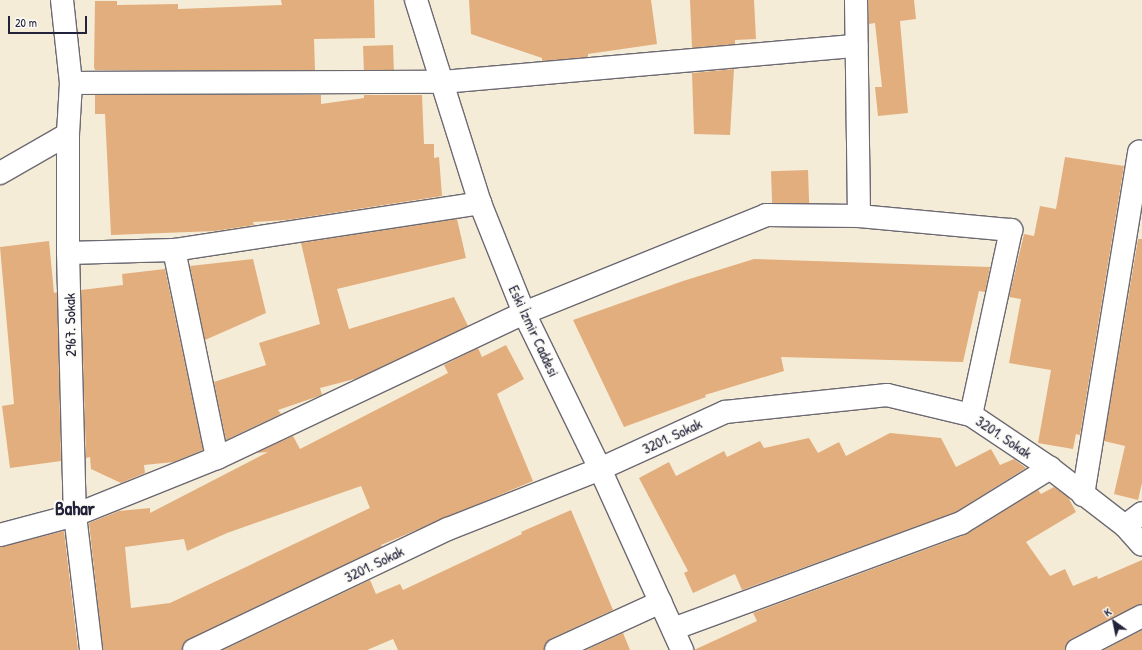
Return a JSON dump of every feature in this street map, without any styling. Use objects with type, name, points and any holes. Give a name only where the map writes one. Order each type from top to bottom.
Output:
[{"type":"street","name":"2967. Sokak","points":[[62,0],[71,83],[68,134],[68,252],[75,515],[91,650]]},
{"type":"street","name":"Eski İzmir Caddesi","points":[[416,0],[480,203],[524,313],[600,469],[682,650]]},
{"type":"street","points":[[856,0],[860,216]]},
{"type":"street","points":[[71,83],[442,82],[856,46]]},
{"type":"street","points":[[0,173],[68,134]]},
{"type":"street","points":[[1083,495],[1139,152]]},
{"type":"street","points":[[68,252],[174,250],[480,203]]},
{"type":"street","points":[[0,535],[75,515],[217,458],[524,313],[766,216],[860,216],[1011,230],[971,414]]},
{"type":"street","points":[[174,250],[217,458]]},
{"type":"street","name":"3201. Sokak","points":[[194,650],[448,529],[600,469],[725,412],[887,395],[971,414],[1050,468],[1125,526],[1142,545]]},
{"type":"street","points":[[673,629],[961,523],[1050,468]]},
{"type":"street","points":[[1125,526],[1142,513]]},
{"type":"street","points":[[556,650],[661,602]]},
{"type":"street","points":[[1077,650],[1142,616]]},
{"type":"building","points":[[281,0],[374,0],[375,38],[314,39],[315,70],[95,70],[95,1],[117,1],[117,5],[178,4],[178,9],[282,5]]},
{"type":"building","points":[[469,0],[651,0],[657,44],[588,54],[588,57],[542,61],[542,58],[471,34]]},
{"type":"building","points":[[690,0],[754,0],[756,39],[735,40],[735,44],[692,48]]},
{"type":"building","points":[[868,0],[914,0],[916,19],[900,21],[908,113],[878,116],[875,87],[882,87],[875,23],[869,24]]},
{"type":"building","points":[[393,45],[394,70],[364,71],[363,46]]},
{"type":"building","points":[[734,69],[730,135],[694,134],[692,73]]},
{"type":"building","points":[[95,95],[321,95],[321,104],[364,98],[364,95],[422,95],[424,144],[434,144],[434,158],[439,157],[442,196],[287,220],[253,222],[254,225],[215,231],[111,235],[105,114],[95,114]]},
{"type":"building","points":[[1065,157],[1124,166],[1080,435],[1076,434],[1073,449],[1038,443],[1051,370],[1009,363],[1021,299],[1009,297],[1024,234],[1034,236],[1040,206],[1056,209]]},
{"type":"building","points":[[808,170],[809,203],[772,204],[771,171]]},
{"type":"building","points":[[457,219],[466,258],[337,289],[349,329],[454,297],[468,326],[358,378],[320,388],[322,395],[278,410],[281,414],[226,440],[214,382],[266,365],[259,343],[320,324],[301,243]]},
{"type":"building","points":[[1138,239],[1142,239],[1142,483],[1138,500],[1114,494],[1125,446],[1104,441]]},
{"type":"building","points":[[49,241],[54,293],[57,292],[61,461],[10,468],[2,406],[14,404],[0,247]]},
{"type":"building","points":[[253,259],[266,313],[205,340],[190,266]]},
{"type":"building","points":[[754,259],[990,267],[985,292],[979,291],[963,362],[781,357],[784,371],[705,395],[706,397],[624,427],[573,320],[683,281]]},
{"type":"building","points":[[165,269],[203,450],[174,462],[144,465],[145,473],[121,483],[91,469],[90,457],[86,458],[81,290],[123,285],[122,274]]},
{"type":"building","points":[[506,345],[524,379],[497,394],[533,481],[381,545],[382,547],[189,639],[182,650],[103,650],[89,523],[119,511],[150,508],[150,513],[268,452],[256,453],[293,436],[300,449],[448,373],[444,365],[478,348],[482,357]],"holes":[[[361,486],[370,508],[170,603],[131,608],[125,547],[184,539],[187,551],[227,533]]]},
{"type":"building","points":[[890,433],[941,438],[956,467],[991,449],[1000,465],[1014,459],[1026,468],[956,512],[742,590],[735,574],[693,593],[684,573],[688,571],[639,478],[669,462],[676,476],[724,451],[727,457],[760,441],[764,448],[809,438],[818,453],[839,442],[846,456]]},
{"type":"building","points":[[1054,487],[1068,497],[1076,512],[1026,542],[1050,576],[1065,569],[1073,586],[1097,576],[1098,579],[1142,560],[1142,604],[1071,639],[1065,650],[694,650],[757,621],[753,613],[965,535],[1038,490],[1041,494]]},
{"type":"building","points":[[571,510],[613,610],[551,639],[546,643],[544,650],[398,650],[393,639],[367,650],[223,650],[370,580],[376,594],[400,584],[403,590],[522,534],[521,532]]},
{"type":"building","points":[[64,531],[78,650],[0,650],[0,547]]},
{"type":"building","points":[[1142,630],[1142,650],[1104,650]]},
{"type":"building","points":[[623,633],[630,650],[586,650]]},
{"type":"district","name":"Bahar","points":[[75,509]]}]
